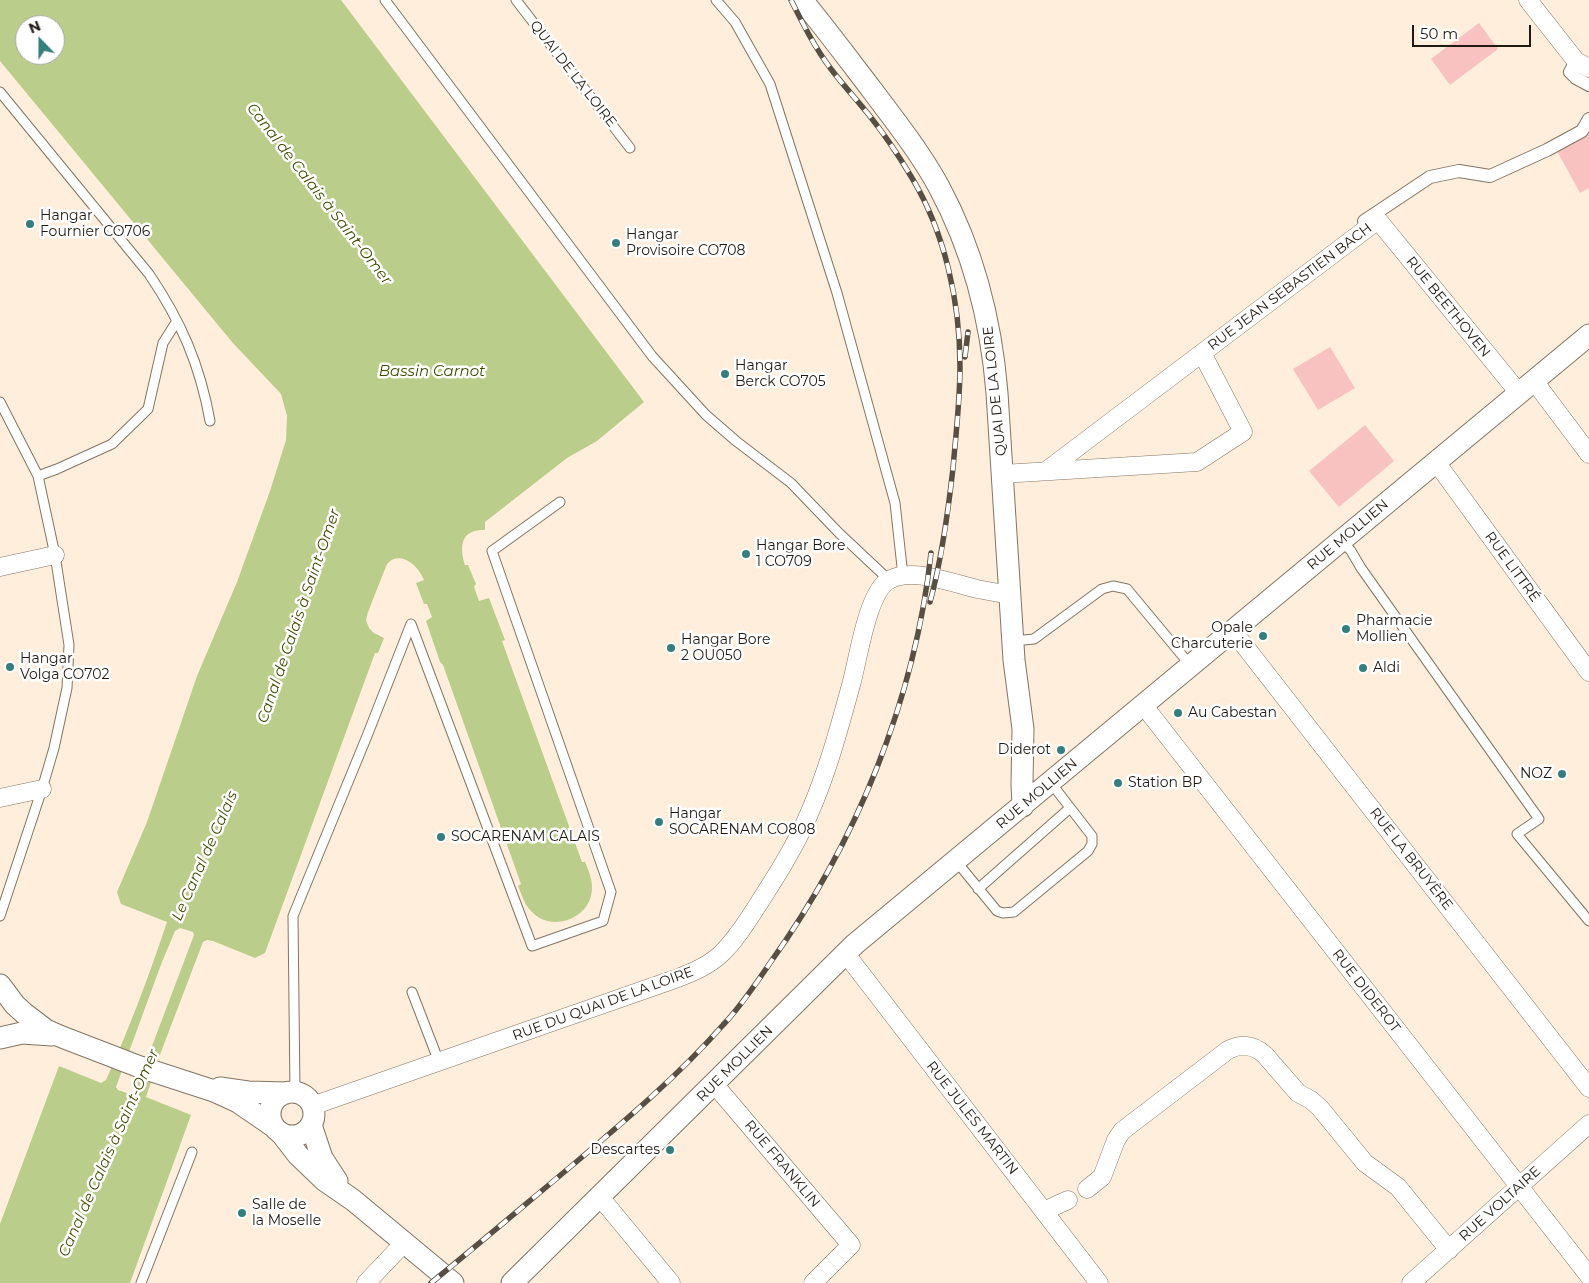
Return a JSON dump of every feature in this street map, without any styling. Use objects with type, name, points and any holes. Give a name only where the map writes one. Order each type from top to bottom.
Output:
[{"type":"street","name":"QUAI DE LA LOIRE","points":[[802,0],[911,142],[938,186],[964,240],[982,296],[994,355],[1013,641],[1023,729],[1023,806]]},
{"type":"street","points":[[1528,0],[1582,64],[1570,72],[1576,78],[1589,85]]},
{"type":"street","points":[[1372,225],[1362,223],[1430,177],[1459,171],[1490,176],[1547,150],[1582,131],[1589,119]]},
{"type":"street","name":"RUE JEAN SEBASTIEN BACH","points":[[1046,471],[1372,225]]},
{"type":"street","name":"RUE BEETHOVEN","points":[[1372,225],[1589,454]]},
{"type":"street","name":"RUE MOLLIEN","points":[[512,1283],[846,954],[1589,335]]},
{"type":"street","name":"RUE JEAN SEBASTIEN BACH","points":[[1002,474],[1198,462],[1243,432],[1202,353]]},
{"type":"street","name":"RUE LITTRÉ","points":[[1436,462],[1589,672]]},
{"type":"street","points":[[0,567],[55,555]]},
{"type":"street","points":[[896,578],[915,575],[937,578],[1010,596]]},
{"type":"street","name":"RUE DU QUAI DE LA LOIRE","points":[[311,1116],[439,1062],[695,972],[721,954],[745,924],[768,889],[809,816],[829,760],[852,684],[872,602],[883,585],[896,578]]},
{"type":"street","name":"RUE LA BRUYÈRE","points":[[1233,632],[1589,1088]]},
{"type":"street","name":"RUE DIDEROT","points":[[1144,706],[1589,1276]]},
{"type":"street","points":[[0,798],[42,789]]},
{"type":"street","name":"RUE JULES MARTIN","points":[[846,954],[1099,1283]]},
{"type":"street","points":[[0,985],[24,1014],[46,1030],[238,1102],[288,1136],[300,1135],[306,1131],[311,1116]]},
{"type":"street","points":[[0,1038],[22,1033],[62,1037]]},
{"type":"street","points":[[1087,1189],[1102,1177],[1116,1140],[1122,1131],[1228,1050],[1238,1046],[1250,1046],[1261,1051],[1298,1093],[1316,1104],[1365,1163],[1398,1187],[1448,1250]]},
{"type":"street","points":[[191,1083],[248,1092],[291,1093],[305,1097],[318,1148],[327,1166],[352,1200]]},
{"type":"street","name":"RUE FRANKLIN","points":[[714,1084],[850,1245],[813,1283]]},
{"type":"street","points":[[291,1093],[277,1098],[271,1107],[270,1118],[298,1154],[324,1180],[352,1200],[453,1283]]},
{"type":"street","name":"RUE VOLTAIRE","points":[[1411,1283],[1589,1124]]},
{"type":"street","points":[[600,1197],[671,1283]]},
{"type":"street","points":[[1044,1211],[1068,1200]]},
{"type":"street","points":[[366,1283],[404,1242]]},
{"type":"lane","points":[[385,0],[652,356],[706,415],[790,483],[839,533],[896,578]]},
{"type":"lane","name":"QUAI DE LA LOIRE","points":[[516,0],[630,148]]},
{"type":"lane","points":[[716,0],[735,22],[770,84],[837,293],[895,503],[896,578]]},
{"type":"lane","points":[[0,92],[149,274],[177,321],[196,365],[210,421]]},
{"type":"lane","points":[[38,476],[112,444],[148,409],[163,343],[177,321]]},
{"type":"lane","points":[[0,402],[38,476],[55,555],[69,645],[67,688],[42,789],[0,916]]},
{"type":"lane","points":[[291,1093],[293,916],[364,745],[411,624],[532,946],[603,921],[611,892],[492,551],[560,502]]},
{"type":"lane","points":[[1342,541],[1352,550],[1361,568],[1530,806],[1539,820],[1517,834],[1589,922]]},
{"type":"lane","points":[[1013,641],[1034,639],[1102,589],[1113,586],[1127,589],[1191,666]]},
{"type":"lane","points":[[956,861],[997,911],[1003,913],[1014,912],[1088,851],[1092,844],[1092,836],[1051,783]]},
{"type":"lane","points":[[978,889],[1070,808]]},
{"type":"lane","points":[[412,992],[439,1062]]},
{"type":"lane","points":[[141,1283],[192,1152]]},
{"type":"shaded area","points":[[1479,23],[1498,49],[1450,85],[1431,59]]},
{"type":"shaded area","points":[[1589,134],[1589,188],[1580,193],[1557,151]]},
{"type":"shaded area","points":[[1330,347],[1355,388],[1318,410],[1293,369]]},
{"type":"shaded area","points":[[1365,425],[1394,461],[1339,507],[1309,471]]},
{"type":"water","name":"Bassin Carnot","points":[[0,0],[341,0],[644,402],[597,441],[567,458],[485,522],[485,530],[471,532],[462,545],[465,565],[468,565],[476,584],[474,587],[479,601],[489,598],[505,640],[502,641],[582,862],[585,862],[588,870],[592,887],[591,896],[581,912],[565,921],[556,922],[538,917],[525,902],[518,886],[521,884],[426,621],[432,617],[427,604],[424,604],[416,583],[424,580],[418,569],[408,561],[398,558],[392,560],[387,564],[366,620],[369,628],[374,633],[384,638],[378,653],[375,653],[265,953],[255,958],[213,941],[207,940],[203,942],[161,1052],[146,1097],[191,1115],[130,1283],[0,1283],[0,1224],[59,1066],[101,1083],[106,1080],[131,1022],[167,922],[121,904],[117,892],[147,822],[197,676],[237,582],[270,491],[286,440],[287,416],[281,394],[232,342],[0,61]],"holes":[[[180,928],[193,932],[194,935],[135,1091],[130,1094],[118,1090],[116,1087],[175,931]]]},
{"type":"railway","points":[[791,0],[825,61],[881,130],[924,199],[942,245],[954,293],[960,366],[958,417],[947,519],[930,602]]},
{"type":"railway","points":[[965,357],[968,332]]},
{"type":"railway","points":[[431,1283],[671,1079],[730,1018],[748,995],[801,917],[829,869],[855,819],[877,768],[896,716],[911,662],[923,608],[931,553]]},
{"type":"place","name":"Hangar Fournier CO706","points":[[30,224]]},
{"type":"place","name":"Hangar Provisoire CO708","points":[[616,243]]},
{"type":"place","name":"Hangar Berck CO705","points":[[725,374]]},
{"type":"place","name":"Hangar Bore 1 CO709","points":[[746,554]]},
{"type":"place","name":"Pharmacie Mollien","points":[[1346,629]]},
{"type":"place","name":"Opale Charcuterie","points":[[1263,636]]},
{"type":"place","name":"Hangar Bore 2 OU050","points":[[671,648]]},
{"type":"place","name":"Hangar Volga CO702","points":[[10,667]]},
{"type":"place","name":"Aldi","points":[[1363,668]]},
{"type":"place","name":"Au Cabestan","points":[[1178,713]]},
{"type":"place","name":"Diderot","points":[[1061,750]]},
{"type":"place","name":"NOZ","points":[[1562,774]]},
{"type":"place","name":"Station BP","points":[[1118,783]]},
{"type":"place","name":"Hangar SOCARENAM CO808","points":[[659,822]]},
{"type":"place","name":"SOCARENAM CALAIS","points":[[441,837]]},
{"type":"place","name":"Descartes","points":[[670,1150]]},
{"type":"place","name":"Salle de la Moselle","points":[[242,1213]]},
{"type":"water label","name":"Canal de Calais à Saint-Omer","points":[[319,194]]},
{"type":"water label","name":"Canal de Calais à Saint-Omer","points":[[299,616]]},
{"type":"water label","name":"Le Canal de Calais","points":[[205,856]]},
{"type":"water label","name":"Canal de Calais à Saint-Omer","points":[[109,1153]]}]
